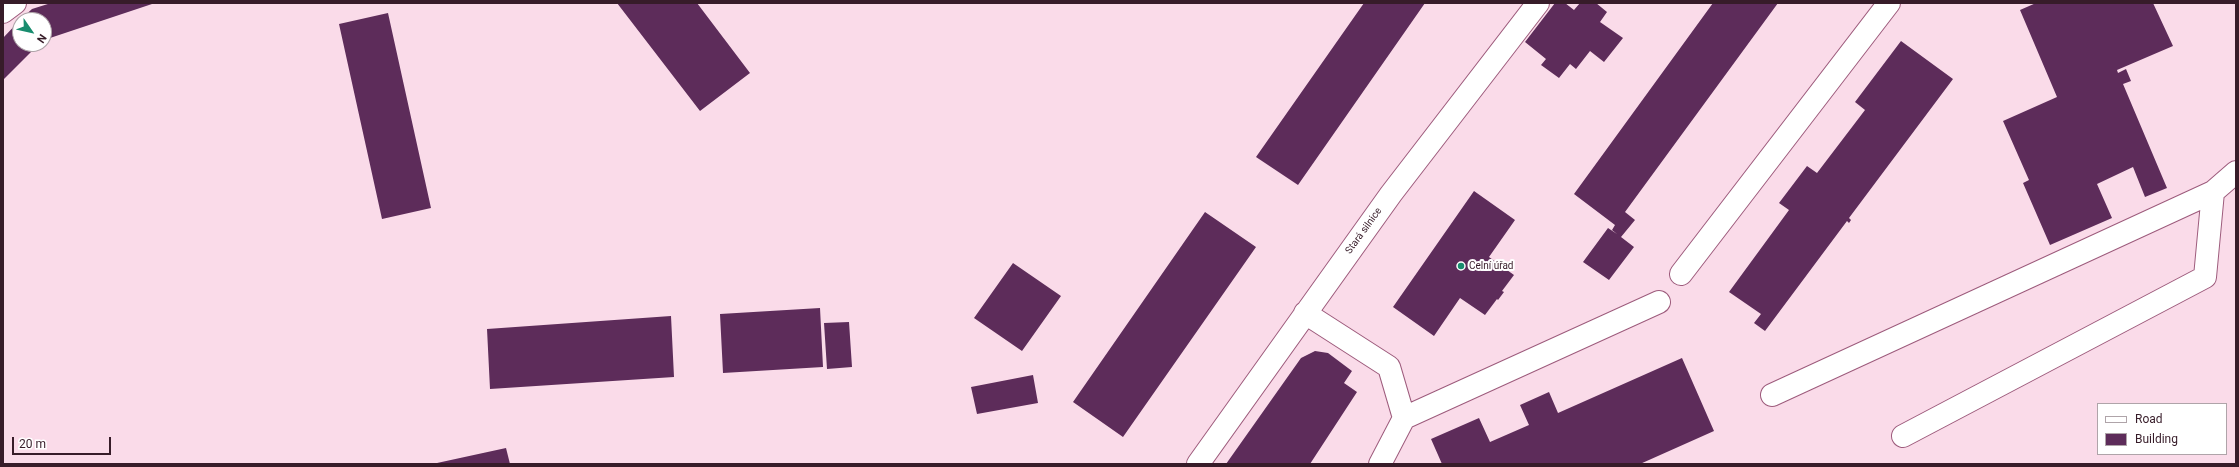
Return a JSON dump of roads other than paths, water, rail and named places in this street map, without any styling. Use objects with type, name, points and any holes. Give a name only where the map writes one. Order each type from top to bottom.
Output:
[{"type":"street","points":[[3,12],[15,3]]},
{"type":"street","name":"Stará silnice","points":[[1198,464],[1390,194],[1538,3]]},
{"type":"street","points":[[1681,274],[1889,3]]},
{"type":"street","points":[[1772,395],[2213,192],[2236,172]]},
{"type":"street","points":[[1903,436],[2205,277],[2213,192]]},
{"type":"street","points":[[1380,464],[1404,418],[1659,302]]},
{"type":"street","points":[[1305,313],[1389,367],[1404,418]]},
{"type":"place","name":"Celní úřad","points":[[1461,266]]}]
